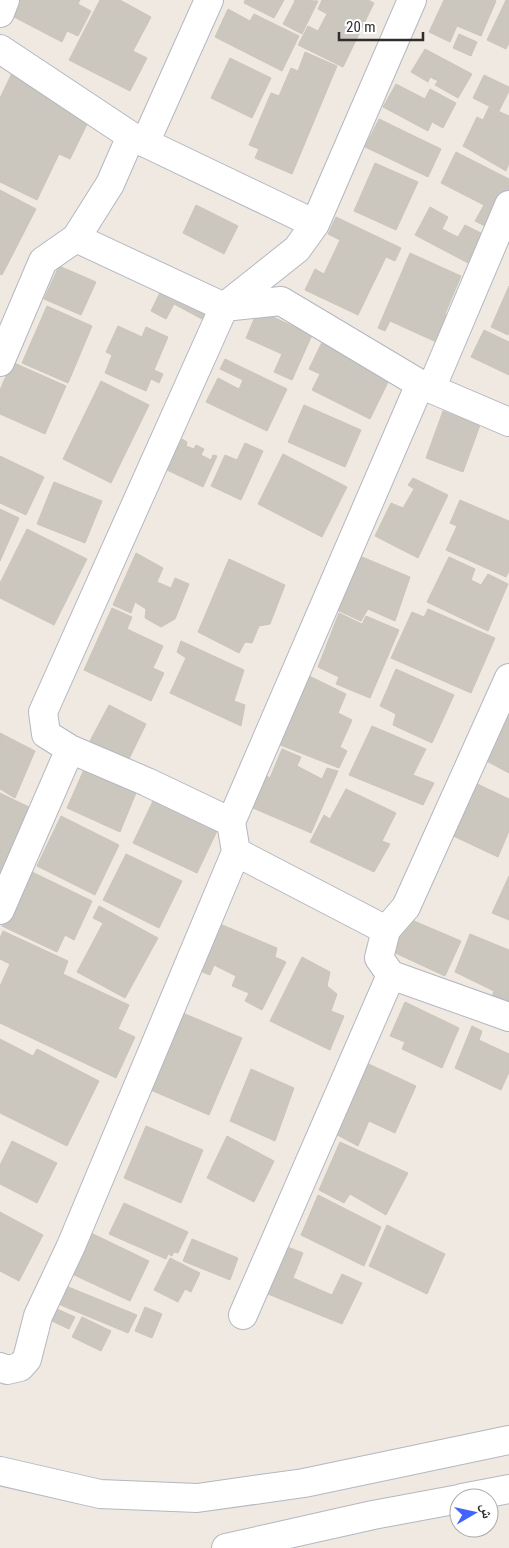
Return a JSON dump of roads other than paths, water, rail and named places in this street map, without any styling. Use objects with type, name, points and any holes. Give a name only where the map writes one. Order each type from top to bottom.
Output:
[{"type":"street","points":[[0,13],[5,0]]},
{"type":"street","points":[[0,362],[43,261],[76,238],[138,140],[209,0]]},
{"type":"street","points":[[231,822],[147,782],[70,749],[46,734],[44,712],[224,308],[297,249],[315,224],[412,0]]},
{"type":"street","points":[[0,49],[138,140],[315,224]]},
{"type":"street","points":[[0,1367],[7,1370],[20,1368],[27,1359],[38,1316],[71,1246],[236,852],[231,822],[425,386],[509,205]]},
{"type":"street","points":[[76,238],[224,308],[281,301],[425,386],[509,422]]},
{"type":"street","points":[[509,678],[406,907],[386,930],[379,958],[391,975],[509,1017]]},
{"type":"street","points":[[0,910],[70,749]]},
{"type":"street","points":[[236,852],[386,930]]},
{"type":"street","points":[[243,1315],[391,975]]},
{"type":"street","points":[[0,1470],[100,1494],[196,1498],[304,1483],[509,1440]]},
{"type":"street","points":[[226,1548],[373,1515],[449,1500]]}]
